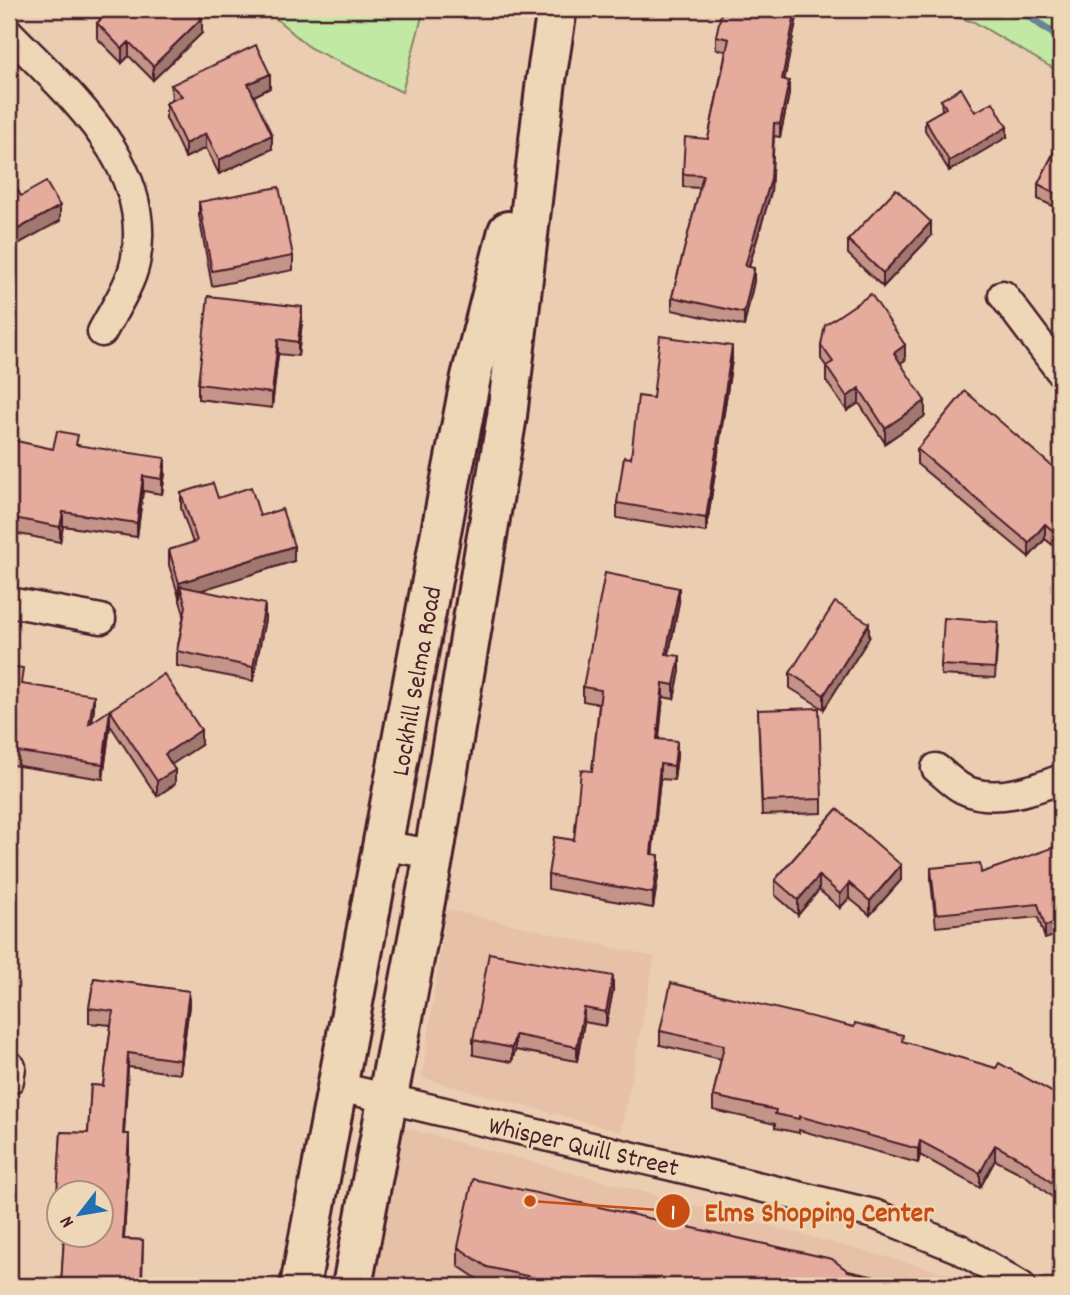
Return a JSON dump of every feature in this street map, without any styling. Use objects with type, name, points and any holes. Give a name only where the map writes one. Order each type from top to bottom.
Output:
[{"type":"main road","name":"Lockhill Selma Road","points":[[352,1286],[390,1099],[434,854],[507,416],[546,80],[557,9]]},
{"type":"main road","name":"Lockhill Selma Road","points":[[301,1281],[385,846],[471,377],[546,80]]},
{"type":"main road","points":[[301,1281],[339,1286]]},
{"type":"street","points":[[9,33],[86,113],[111,147],[132,189],[139,222],[135,265],[102,331]]},
{"type":"street","points":[[1003,295],[1061,372]]},
{"type":"street","points":[[9,602],[102,619]]},
{"type":"street","points":[[936,768],[964,790],[999,796],[1037,789],[1061,779]]},
{"type":"street","points":[[385,846],[434,854]]},
{"type":"street","name":"Whisper Quill Street","points":[[339,1087],[874,1214],[960,1249],[1021,1286]]},
{"type":"shaded area","points":[[446,909],[655,957],[621,1132],[422,1078]]},
{"type":"shaded area","points":[[398,1126],[957,1276],[973,1286],[365,1286]]},
{"type":"green space","points":[[265,9],[424,9],[402,92],[310,48]]},
{"type":"green space","points":[[925,9],[1061,9],[1061,73],[974,22]]},
{"type":"building","points":[[105,9],[193,9],[202,18],[153,66],[129,42],[122,49],[97,23],[109,12]]},
{"type":"building","points":[[722,9],[796,9],[782,79],[789,81],[780,124],[774,123],[771,179],[745,266],[754,268],[744,313],[672,297],[703,175],[683,174],[685,137],[708,139],[729,39],[716,36]]},
{"type":"building","points":[[256,45],[270,74],[248,84],[272,135],[219,160],[206,133],[185,144],[166,103],[182,96],[171,85]]},
{"type":"building","points":[[961,88],[975,112],[993,102],[1007,127],[949,161],[925,120],[946,108],[941,100]]},
{"type":"building","points":[[9,102],[18,117],[9,123]]},
{"type":"building","points":[[1061,138],[1061,196],[1038,184]]},
{"type":"building","points":[[9,174],[21,196],[46,182],[60,206],[9,234]]},
{"type":"building","points":[[279,187],[293,256],[212,271],[199,202]]},
{"type":"building","points":[[896,189],[931,222],[883,273],[848,240]]},
{"type":"building","points":[[871,294],[905,345],[894,353],[925,401],[885,428],[859,388],[847,397],[826,366],[833,362],[821,345],[825,325]]},
{"type":"building","points":[[208,296],[302,307],[298,342],[278,339],[272,393],[198,384]]},
{"type":"building","points":[[9,331],[12,331],[9,360]]},
{"type":"building","points":[[660,336],[732,346],[706,518],[617,503],[624,457],[631,458],[638,396],[653,398]]},
{"type":"building","points":[[965,391],[1061,474],[1061,538],[1045,524],[1029,543],[917,449]]},
{"type":"building","points":[[57,431],[78,435],[76,445],[165,458],[162,479],[143,476],[137,523],[63,512],[60,527],[9,517],[9,444],[12,440],[53,449]]},
{"type":"building","points":[[213,483],[218,498],[251,487],[260,516],[282,509],[294,546],[179,583],[169,550],[197,541],[181,493]]},
{"type":"building","points":[[605,573],[679,588],[666,654],[680,656],[674,685],[663,683],[657,739],[677,741],[674,766],[660,764],[651,854],[659,855],[653,893],[548,875],[554,837],[574,840],[581,770],[592,771],[601,690],[583,687]]},
{"type":"building","points":[[180,586],[265,604],[253,667],[177,651],[186,606]]},
{"type":"building","points":[[835,602],[869,623],[824,695],[790,673]]},
{"type":"building","points":[[944,618],[998,622],[995,668],[941,665]]},
{"type":"building","points":[[9,666],[23,668],[21,684],[94,695],[89,724],[110,710],[103,764],[12,751],[9,756]]},
{"type":"building","points":[[164,674],[201,730],[165,754],[175,770],[157,781],[110,710]]},
{"type":"building","points":[[819,708],[822,799],[762,801],[758,710]]},
{"type":"building","points":[[837,809],[901,865],[870,901],[849,883],[840,894],[819,876],[798,900],[775,880]]},
{"type":"building","points":[[1061,845],[1061,921],[1045,926],[1038,904],[936,914],[931,868],[980,863],[981,873]]},
{"type":"building","points":[[489,953],[613,976],[606,1012],[584,1008],[577,1047],[515,1035],[512,1048],[473,1040]]},
{"type":"building","points":[[94,978],[189,991],[180,1060],[128,1053],[123,1134],[129,1134],[123,1239],[143,1240],[141,1286],[61,1286],[63,1250],[116,1250],[116,1180],[58,1180],[61,1132],[88,1133],[91,1085],[103,1086],[113,1011],[89,1008]]},
{"type":"building","points":[[671,983],[854,1027],[855,1023],[903,1035],[902,1041],[996,1068],[999,1063],[1061,1097],[1061,1183],[1057,1187],[1026,1162],[995,1145],[980,1173],[920,1141],[918,1149],[799,1116],[799,1119],[775,1114],[776,1110],[713,1096],[724,1045],[660,1031]]},
{"type":"building","points":[[473,1179],[832,1259],[848,1271],[889,1280],[897,1286],[596,1286],[580,1283],[572,1286],[487,1267],[458,1247]]},
{"type":"waterway","points":[[1011,9],[1026,14],[1061,39]]},
{"type":"place","name":"Elms Shopping Center","points":[[530,1201]]}]
